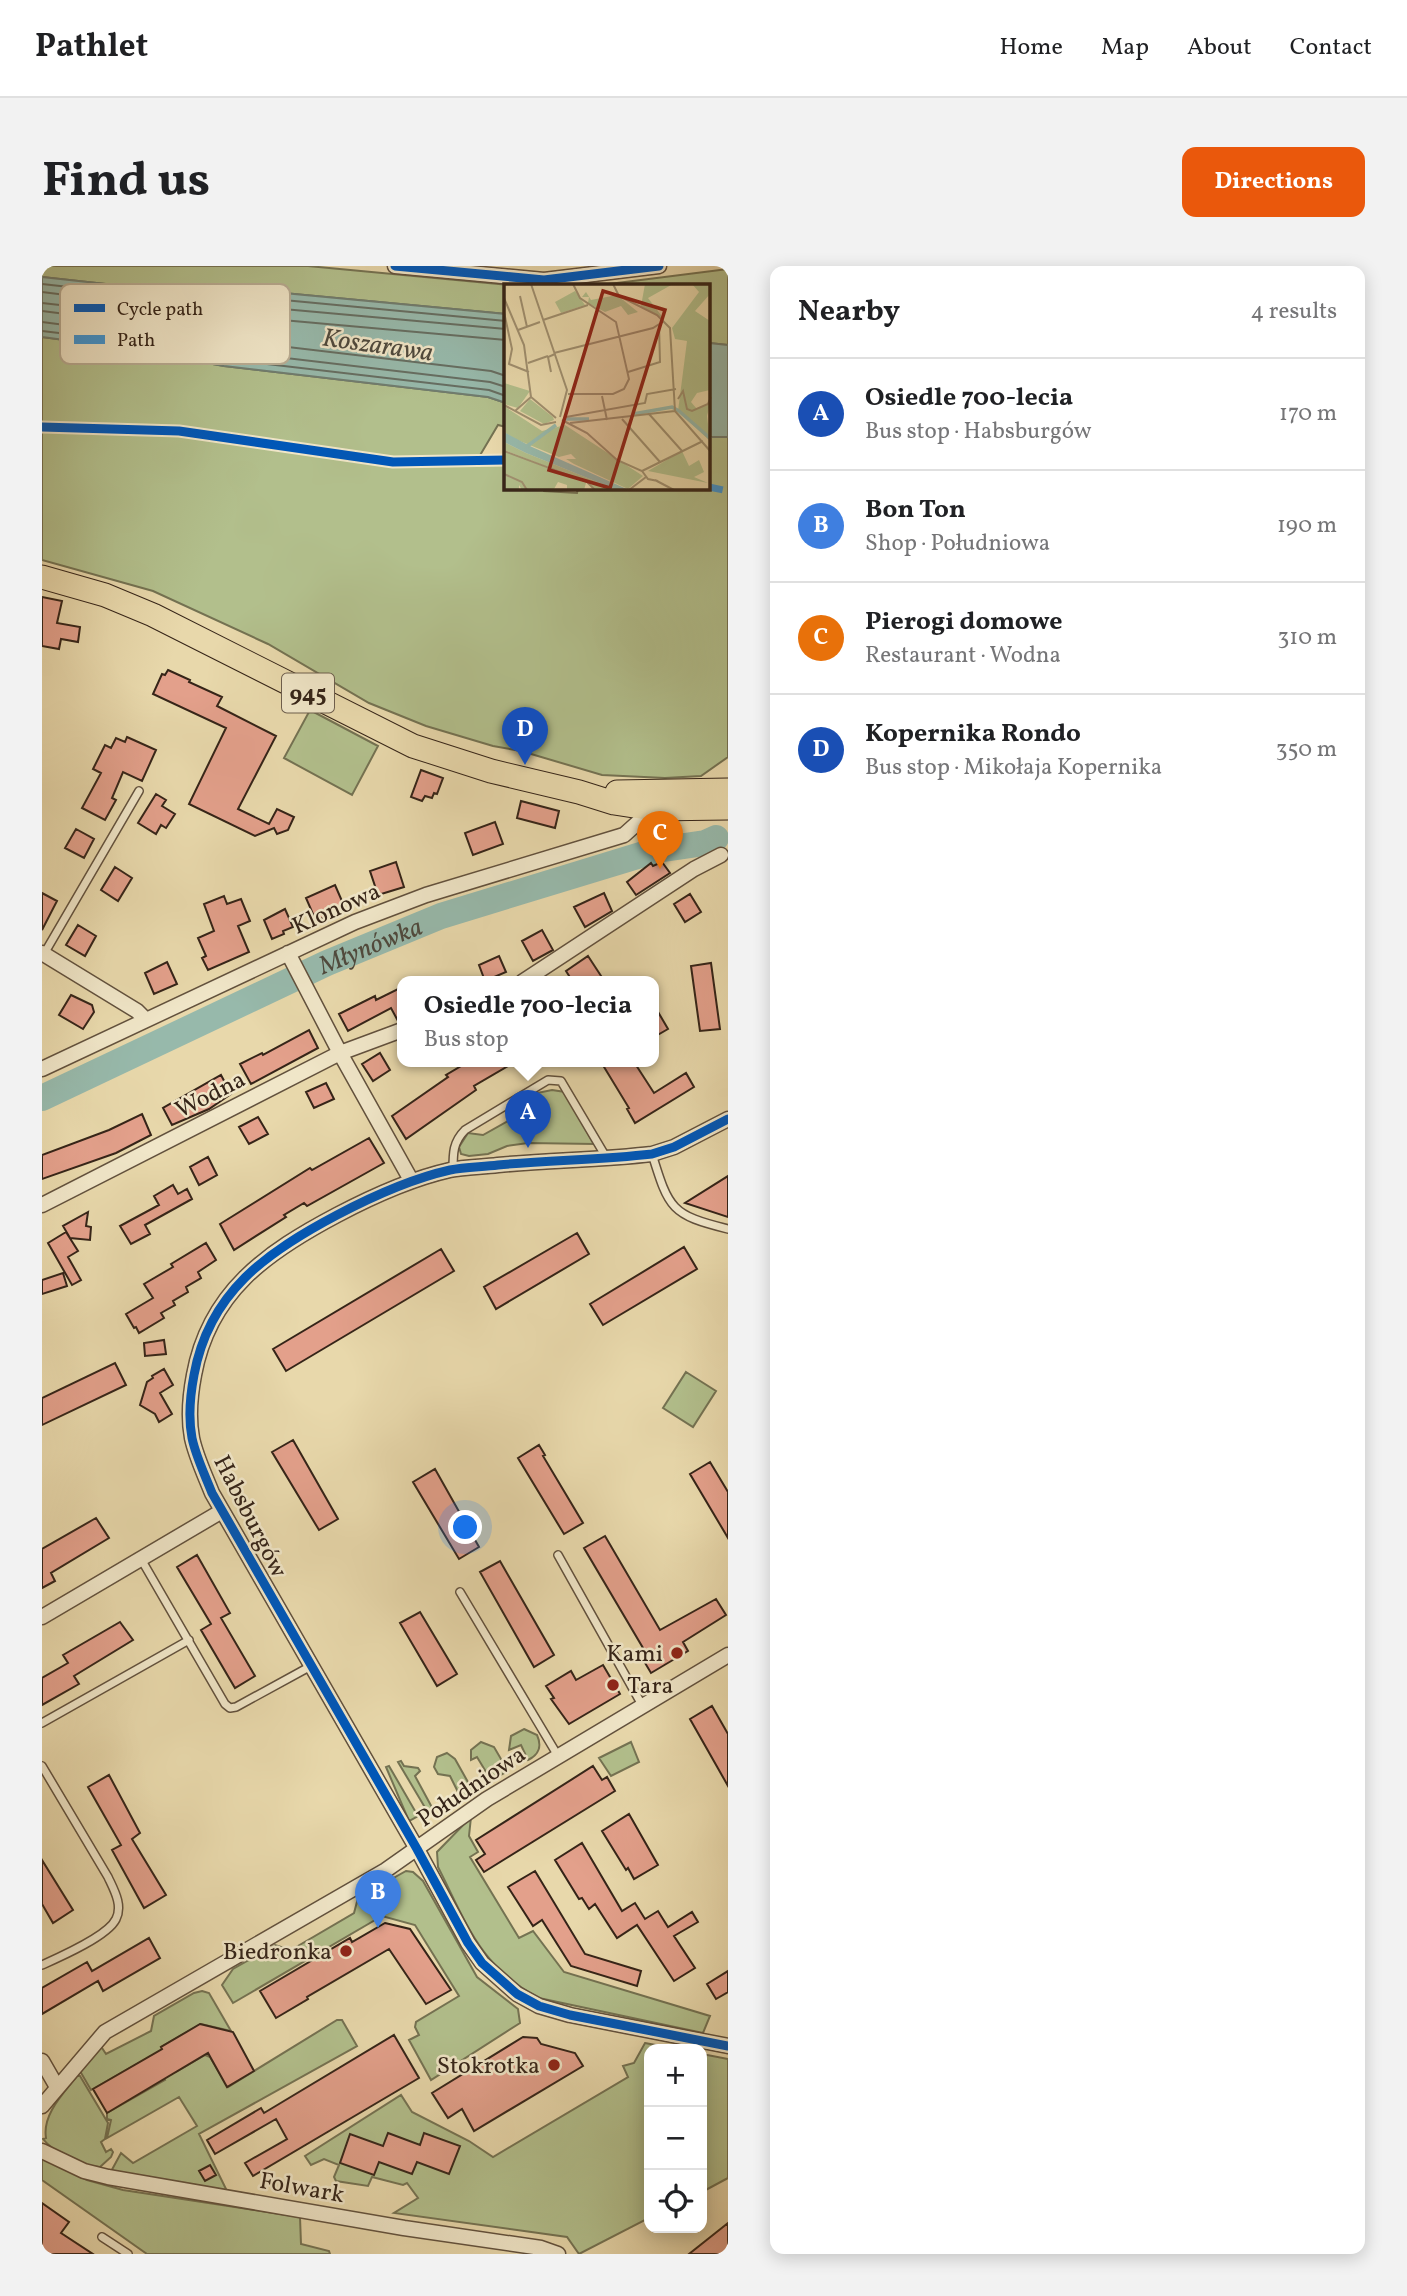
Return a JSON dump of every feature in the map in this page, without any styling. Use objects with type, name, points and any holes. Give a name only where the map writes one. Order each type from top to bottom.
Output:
[{"type":"main road","name":"945","points":[[42,577],[105,595],[153,615],[413,746],[491,771],[614,803],[653,809],[728,808]]},
{"type":"main road","name":"945","points":[[579,792],[728,790]]},
{"type":"street","points":[[395,266],[544,280],[659,266]]},
{"type":"street","name":"Klonowa","points":[[42,1069],[355,922],[425,895],[624,835],[653,809]]},
{"type":"street","points":[[531,976],[694,869],[721,855]]},
{"type":"street","points":[[288,953],[411,1180]]},
{"type":"street","points":[[43,954],[137,1011],[146,1020]]},
{"type":"street","name":"Wodna","points":[[42,1205],[340,1053],[397,1032]]},
{"type":"street","name":"Habsburgów","points":[[728,1119],[674,1147],[652,1154],[453,1170],[411,1180],[302,1233],[247,1273],[223,1303],[201,1346],[190,1399],[192,1439],[222,1511],[482,1963],[517,1994],[539,2006],[570,2015],[728,2046]]},
{"type":"street","points":[[42,1617],[222,1511]]},
{"type":"street","name":"Południowa","points":[[42,2106],[105,2032],[380,1874],[487,1799],[728,1655]]},
{"type":"street","points":[[42,2061],[57,2087]]},
{"type":"street","name":"Folwark","points":[[42,2151],[84,2171],[108,2177],[404,2228],[541,2248],[558,2254]]},
{"type":"lane","points":[[43,954],[139,791]]},
{"type":"lane","points":[[453,1170],[453,1149],[457,1138],[465,1129],[548,1080],[561,1081],[606,1158]]},
{"type":"lane","points":[[652,1154],[669,1203],[688,1216],[728,1229]]},
{"type":"lane","points":[[558,1555],[642,1705]]},
{"type":"lane","points":[[141,1559],[225,1704],[230,1708],[311,1666]]},
{"type":"lane","points":[[460,1592],[558,1756]]},
{"type":"lane","points":[[42,1723],[189,1640]]},
{"type":"lane","points":[[42,1766],[108,1877],[116,1894],[118,1911],[116,1919],[105,1931],[42,1965]]},
{"type":"lane","points":[[102,2236],[128,2254]]},
{"type":"green space","points":[[42,266],[308,266],[504,285],[504,314],[290,294],[290,284],[106,284],[42,277]]},
{"type":"green space","points":[[728,269],[728,345],[710,343],[710,284],[609,284]]},
{"type":"green space","points":[[42,337],[60,339],[60,364],[213,364],[488,397],[504,402],[504,426],[498,425],[476,462],[504,464],[504,490],[577,493],[578,490],[710,490],[710,437],[728,437],[728,757],[701,776],[665,778],[602,775],[521,751],[493,746],[426,726],[369,703],[268,644],[153,591],[42,560]]},
{"type":"green space","points":[[310,710],[378,746],[352,795],[284,758]]},
{"type":"green space","points":[[552,1090],[565,1092],[594,1144],[528,1143],[507,1146],[488,1154],[461,1154],[459,1147],[468,1133],[483,1135],[531,1108],[532,1094]]},
{"type":"green space","points":[[686,1372],[716,1391],[693,1427],[663,1408]]},
{"type":"green space","points":[[524,1729],[537,1735],[539,1743],[537,1753],[528,1760],[521,1745],[509,1750],[511,1736]]},
{"type":"green space","points":[[481,1742],[494,1747],[508,1771],[491,1780],[477,1757],[471,1760],[471,1750]]},
{"type":"green space","points":[[631,1742],[639,1762],[611,1776],[599,1758]]},
{"type":"green space","points":[[447,1753],[455,1759],[473,1791],[461,1798],[450,1776],[438,1774],[434,1767],[437,1757]]},
{"type":"green space","points":[[401,1761],[404,1766],[418,1768],[420,1771],[415,1776],[435,1813],[430,1816],[398,1762]]},
{"type":"green space","points":[[389,1766],[418,1816],[409,1821],[386,1767]]},
{"type":"green space","points":[[471,1817],[469,1836],[478,1852],[470,1857],[519,1938],[533,1931],[564,1972],[710,2016],[703,2033],[539,1998],[502,1972],[477,1942],[438,1867],[437,1852]]},
{"type":"green space","points":[[406,1871],[413,1872],[423,1881],[477,1977],[518,2009],[520,2023],[431,2080],[409,2040],[419,2035],[416,2022],[459,1996],[415,1925],[382,1916],[233,2003],[222,1985],[233,1969],[275,1945],[291,1950],[354,1913],[358,1898]]},
{"type":"green space","points":[[202,1991],[209,1993],[231,2031],[201,2024],[161,2047],[176,2072],[205,2055],[210,2057],[228,2087],[337,2020],[342,2020],[357,2046],[199,2134],[227,2191],[108,2177],[121,2153],[133,2163],[197,2126],[179,2097],[107,2138],[111,2120],[107,2119],[107,2113],[165,2080],[151,2056],[91,2090],[80,2071],[100,2045],[106,2054],[151,2031],[154,2016]]},
{"type":"green space","points":[[644,2045],[644,2221],[579,2254],[567,2237],[394,2213],[418,2198],[407,2183],[403,2185],[372,2177],[368,2186],[336,2181],[334,2177],[339,2165],[324,2159],[311,2165],[305,2156],[401,2095],[412,2112],[469,2141],[493,2157],[628,2077],[623,2066],[634,2063]]},
{"type":"green space","points":[[707,2055],[728,2059],[728,2178],[707,2189]]},
{"type":"green space","points":[[77,2076],[80,2076],[108,2123],[105,2139],[101,2142],[106,2152],[111,2149],[113,2152],[100,2167],[69,2158],[43,2139],[46,2138],[47,2121],[51,2112]]},
{"type":"green space","points":[[42,2158],[87,2180],[123,2190],[300,2217],[301,2244],[329,2251],[330,2254],[147,2254],[42,2180]]},
{"type":"water","points":[[42,277],[106,284],[60,284],[60,339],[42,337]]},
{"type":"water","name":"Koszarawa","points":[[290,294],[504,314],[504,402],[488,397],[213,364],[290,364]]},
{"type":"water","points":[[710,343],[728,345],[728,437],[710,437]]},
{"type":"building","points":[[42,597],[62,601],[57,623],[80,627],[78,642],[61,639],[59,649],[42,646]]},
{"type":"building","points":[[168,670],[222,697],[217,706],[276,736],[238,809],[269,824],[277,809],[294,817],[288,830],[277,834],[274,828],[255,836],[189,804],[226,728],[153,694],[162,674],[165,675]]},
{"type":"building","points":[[127,737],[156,750],[142,781],[123,772],[112,798],[116,800],[105,820],[82,808],[101,773],[93,769],[105,745],[111,748],[116,738],[125,742]]},
{"type":"building","points":[[421,770],[443,778],[437,794],[434,793],[432,798],[425,796],[422,801],[411,797]]},
{"type":"building","points":[[156,794],[166,800],[162,806],[175,814],[166,828],[161,825],[156,834],[138,823]]},
{"type":"building","points":[[521,801],[559,811],[555,828],[517,818]]},
{"type":"building","points":[[495,822],[503,844],[473,855],[465,833]]},
{"type":"building","points":[[76,829],[94,839],[84,858],[65,848]]},
{"type":"building","points":[[396,862],[404,887],[378,895],[370,871]]},
{"type":"building","points":[[662,862],[670,873],[636,895],[627,882],[651,863],[653,866]]},
{"type":"building","points":[[115,867],[132,878],[118,901],[101,890]]},
{"type":"building","points":[[335,885],[345,908],[316,921],[306,898]]},
{"type":"building","points":[[42,893],[57,901],[42,930]]},
{"type":"building","points":[[604,893],[612,911],[585,927],[574,907]]},
{"type":"building","points":[[690,894],[701,912],[685,922],[674,904]]},
{"type":"building","points":[[224,896],[227,904],[241,899],[250,921],[238,926],[249,952],[208,970],[202,958],[206,956],[198,938],[214,931],[204,904]]},
{"type":"building","points":[[285,909],[293,927],[272,939],[264,920]]},
{"type":"building","points":[[78,925],[96,936],[85,956],[66,945]]},
{"type":"building","points":[[542,930],[553,950],[533,961],[522,941]]},
{"type":"building","points":[[499,956],[506,972],[497,976],[483,976],[479,965]]},
{"type":"building","points":[[588,956],[601,976],[569,976],[566,971]]},
{"type":"building","points":[[167,962],[177,984],[154,994],[145,973]]},
{"type":"building","points":[[711,963],[720,1029],[700,1031],[691,966]]},
{"type":"building","points":[[397,990],[397,1019],[391,1008],[348,1031],[339,1014],[375,996],[376,1000]]},
{"type":"building","points":[[71,995],[92,1005],[94,1012],[83,1029],[59,1015]]},
{"type":"building","points":[[659,1014],[668,1029],[659,1034]]},
{"type":"building","points":[[309,1030],[318,1048],[251,1084],[240,1064]]},
{"type":"building","points":[[380,1053],[390,1070],[373,1081],[362,1064]]},
{"type":"building","points":[[460,1067],[506,1067],[474,1086],[476,1090],[406,1139],[392,1116],[448,1077],[446,1075]]},
{"type":"building","points":[[604,1067],[637,1067],[654,1093],[686,1073],[694,1087],[635,1123],[627,1109],[629,1108]]},
{"type":"building","points":[[221,1075],[231,1094],[209,1109],[172,1125],[163,1108]]},
{"type":"building","points":[[326,1083],[334,1099],[314,1108],[306,1092]]},
{"type":"building","points":[[142,1114],[151,1135],[116,1153],[42,1179],[42,1155],[109,1130]]},
{"type":"building","points":[[258,1117],[268,1134],[249,1144],[239,1127]]},
{"type":"building","points":[[369,1138],[384,1163],[307,1206],[304,1203],[234,1250],[220,1224],[310,1168],[312,1170]]},
{"type":"building","points":[[208,1157],[217,1175],[199,1185],[190,1167]]},
{"type":"building","points":[[728,1176],[728,1217],[685,1203]]},
{"type":"building","points":[[173,1185],[178,1194],[187,1189],[192,1199],[145,1225],[150,1234],[131,1244],[120,1226],[159,1205],[154,1196]]},
{"type":"building","points":[[88,1212],[86,1226],[91,1227],[90,1240],[70,1238],[63,1226]]},
{"type":"building","points":[[66,1232],[78,1251],[68,1257],[81,1280],[72,1285],[48,1243]]},
{"type":"building","points":[[577,1233],[589,1254],[496,1309],[484,1287]]},
{"type":"building","points":[[206,1243],[216,1260],[198,1272],[201,1278],[186,1287],[188,1292],[173,1301],[175,1305],[161,1313],[164,1318],[139,1333],[126,1314],[153,1298],[144,1284]]},
{"type":"building","points":[[684,1247],[697,1269],[603,1325],[590,1304]]},
{"type":"building","points":[[441,1249],[454,1271],[286,1371],[273,1349]]},
{"type":"building","points":[[63,1273],[67,1286],[42,1294],[42,1280]]},
{"type":"building","points":[[164,1340],[166,1354],[145,1356],[144,1343]]},
{"type":"building","points":[[115,1363],[126,1385],[42,1425],[42,1398]]},
{"type":"building","points":[[164,1369],[173,1385],[160,1393],[172,1414],[159,1422],[155,1414],[140,1405],[147,1382]]},
{"type":"building","points":[[293,1440],[338,1519],[319,1530],[272,1452]]},
{"type":"building","points":[[539,1445],[583,1523],[564,1534],[518,1458]]},
{"type":"building","points":[[710,1462],[728,1492],[728,1538],[690,1474]]},
{"type":"building","points":[[435,1469],[479,1547],[459,1559],[413,1482]]},
{"type":"building","points":[[96,1518],[109,1538],[51,1573],[55,1581],[42,1588],[42,1549]]},
{"type":"building","points":[[605,1536],[660,1630],[716,1599],[726,1615],[683,1642],[688,1651],[651,1673],[638,1651],[643,1648],[584,1548]]},
{"type":"building","points":[[197,1555],[230,1613],[221,1618],[255,1676],[235,1688],[201,1630],[211,1624],[177,1567]]},
{"type":"building","points":[[500,1561],[554,1655],[534,1667],[480,1572]]},
{"type":"building","points":[[420,1612],[457,1674],[437,1686],[400,1623]]},
{"type":"building","points":[[120,1622],[133,1640],[74,1676],[79,1684],[42,1705],[42,1678],[68,1663],[63,1655]]},
{"type":"building","points":[[603,1665],[620,1694],[569,1724],[551,1699],[554,1698],[546,1686],[571,1671],[576,1680]]},
{"type":"building","points":[[712,1706],[728,1734],[728,1786],[690,1719]]},
{"type":"building","points":[[593,1766],[602,1780],[607,1777],[615,1791],[484,1872],[476,1860],[485,1854],[476,1840]]},
{"type":"building","points":[[109,1775],[140,1833],[132,1839],[166,1895],[144,1908],[112,1850],[121,1845],[88,1787]]},
{"type":"building","points":[[629,1814],[658,1865],[634,1879],[602,1831]]},
{"type":"building","points":[[582,1843],[622,1911],[635,1903],[645,1919],[658,1911],[668,1927],[692,1912],[698,1922],[674,1936],[695,1968],[674,1981],[637,1925],[617,1938],[595,1904],[589,1909],[582,1898],[579,1899],[555,1860]]},
{"type":"building","points":[[42,1860],[73,1910],[53,1923],[42,1904]]},
{"type":"building","points":[[535,1871],[585,1954],[641,1971],[637,1986],[571,1966],[542,1920],[533,1926],[508,1887]]},
{"type":"building","points":[[385,1923],[410,1929],[451,1990],[426,2004],[389,1949],[276,2018],[260,1991],[350,1938],[352,1942]]},
{"type":"building","points":[[149,1938],[160,1958],[103,1991],[98,1981],[42,2014],[42,1988],[87,1962],[92,1971]]},
{"type":"building","points":[[728,1971],[728,1992],[716,1999],[707,1984]]},
{"type":"building","points":[[200,2024],[233,2032],[254,2071],[227,2087],[208,2053],[107,2113],[93,2089]]},
{"type":"building","points":[[394,2035],[419,2078],[253,2176],[245,2163],[287,2139],[276,2119],[215,2154],[207,2140],[261,2108],[264,2113]]},
{"type":"building","points":[[523,2037],[537,2038],[541,2044],[575,2053],[583,2066],[474,2131],[462,2109],[448,2118],[432,2093]]},
{"type":"building","points":[[388,2133],[420,2145],[424,2133],[460,2146],[449,2174],[417,2162],[412,2174],[379,2162],[374,2175],[340,2163],[350,2134],[383,2146]]},
{"type":"building","points":[[210,2165],[216,2175],[205,2181],[199,2171]]},
{"type":"building","points":[[42,2203],[69,2222],[61,2233],[93,2254],[42,2254]]},
{"type":"building","points":[[728,2223],[728,2254],[689,2254]]},
{"type":"waterway","name":"Młynówka","points":[[42,1098],[327,963],[441,916],[657,850],[705,843],[716,838]]},
{"type":"marked path","points":[[710,487],[728,491]]},
{"type":"cycle path","points":[[395,266],[544,280],[659,266]]},
{"type":"cycle path","points":[[42,427],[179,431],[393,462],[504,460]]},
{"type":"cycle path","points":[[728,1119],[674,1147],[652,1154],[450,1170],[392,1189],[311,1229],[265,1260],[227,1298],[213,1320],[202,1346],[193,1383],[190,1414],[194,1445],[212,1493],[417,1849],[468,1943],[482,1963],[517,1994],[539,2006],[570,2015],[728,2046]]},
{"type":"place","name":"Kopernika Rondo","points":[[525,765]]},
{"type":"place","name":"Pierogi domowe","points":[[660,869]]},
{"type":"place","name":"Osiedle 700-lecia","points":[[528,1148]]},
{"type":"place","name":"Kami","points":[[677,1653]]},
{"type":"place","name":"Tara","points":[[613,1685]]},
{"type":"place","name":"Bon Ton","points":[[378,1928]]},
{"type":"place","name":"Biedronka","points":[[346,1951]]},
{"type":"place","name":"Stokrotka","points":[[554,2065]]}]
